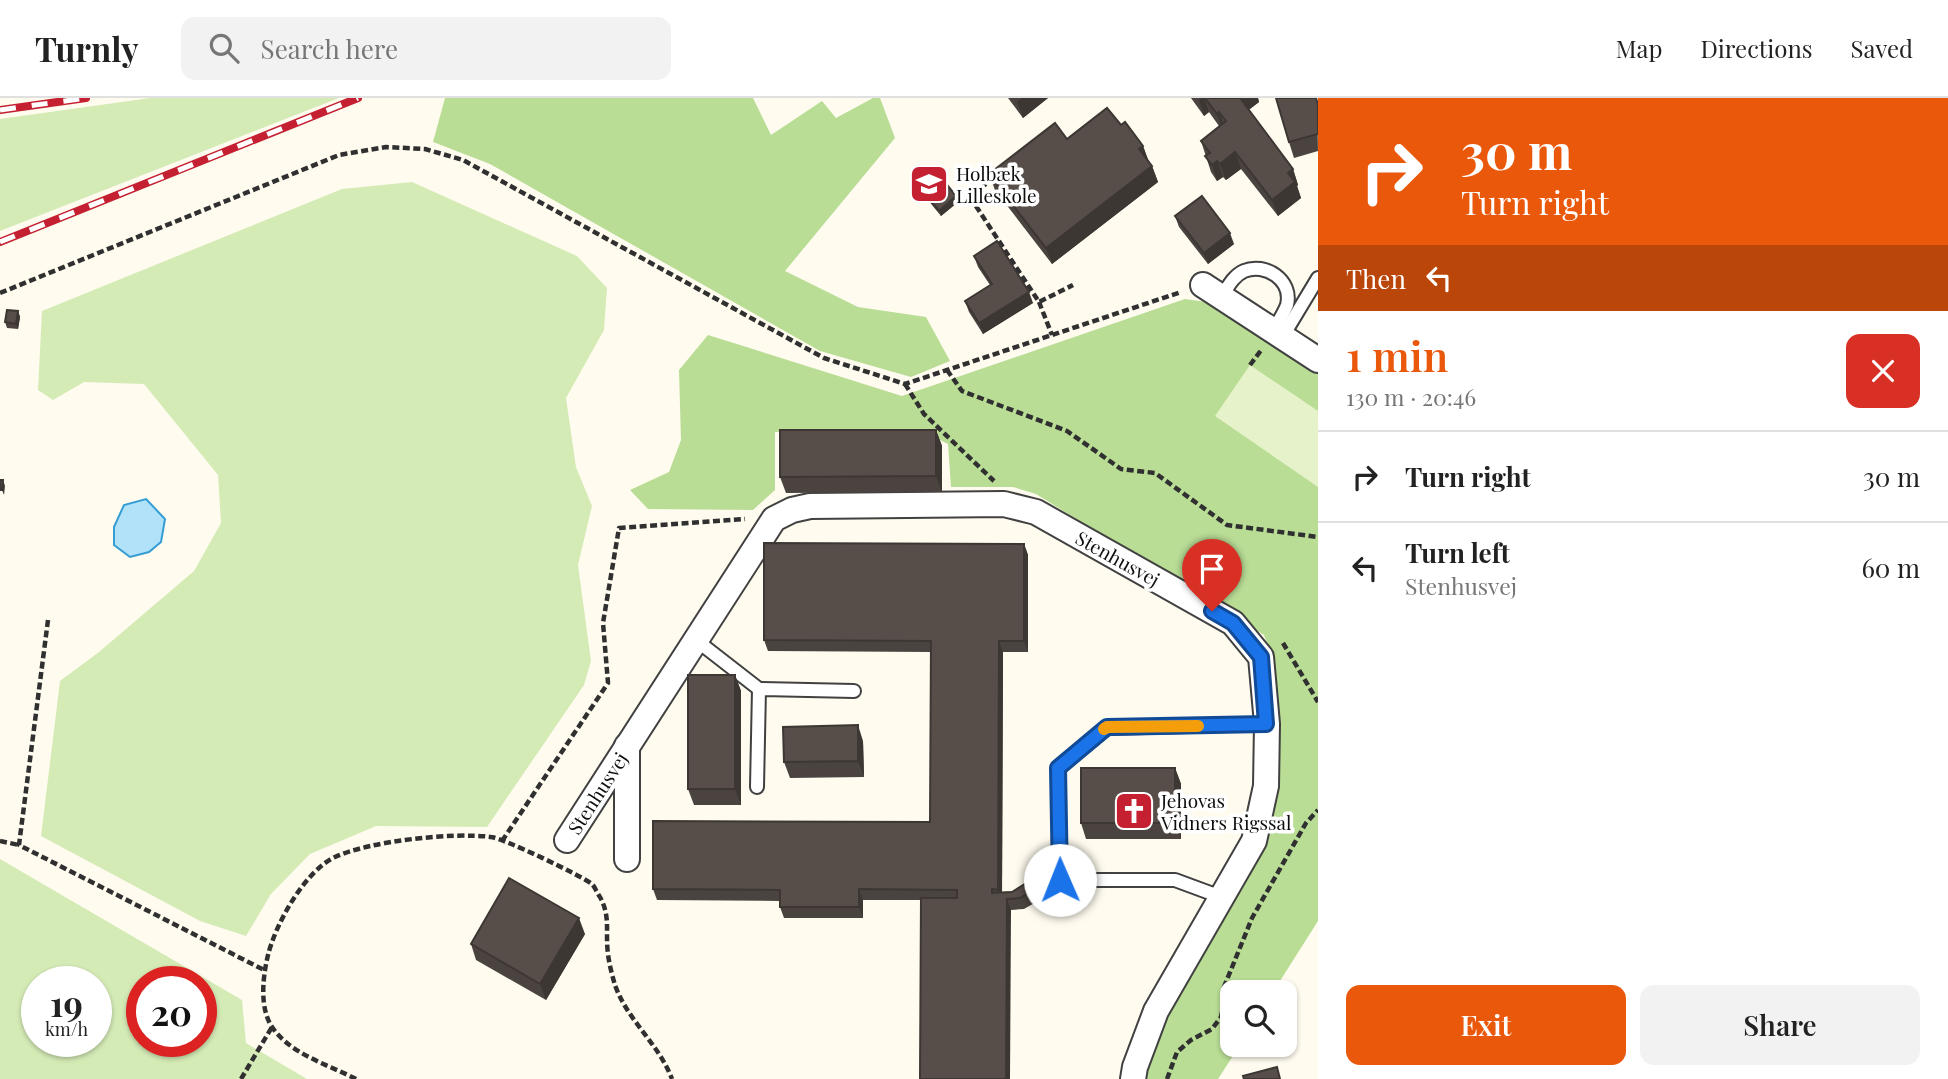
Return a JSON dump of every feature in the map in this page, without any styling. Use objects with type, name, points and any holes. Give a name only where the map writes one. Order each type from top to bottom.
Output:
[{"type":"street","points":[[1207,287],[1318,360]]},
{"type":"street","name":"Stenhusvej","points":[[567,840],[774,519],[792,510],[810,506],[1004,504],[1037,512],[1233,623],[1261,657],[1266,724],[1266,786],[1254,841],[1156,1011],[1135,1066],[1133,1079]]},
{"type":"street","name":"Stenhusvej","points":[[627,746],[627,859]]},
{"type":"lane","points":[[1207,287],[1232,280],[1244,271],[1255,268],[1275,274],[1285,285],[1287,297],[1278,333]]},
{"type":"lane","points":[[1278,333],[1318,278]]},
{"type":"lane","points":[[696,640],[759,689],[854,691]]},
{"type":"lane","points":[[757,787],[759,689]]},
{"type":"lane","points":[[1221,897],[1175,880],[1060,880],[1058,768],[1107,727],[1266,724]]},
{"type":"path","points":[[0,293],[338,155],[386,147],[425,149],[463,160],[824,358],[905,384],[1207,287]]},
{"type":"path","points":[[997,175],[970,197],[1039,302],[1052,335]]},
{"type":"path","points":[[1039,302],[1073,285]]},
{"type":"path","points":[[947,369],[962,391],[1067,431],[1121,470],[1155,473],[1227,525],[1318,537]]},
{"type":"path","points":[[905,384],[924,414],[996,483],[1004,504]]},
{"type":"path","points":[[502,841],[608,683],[603,623],[619,528],[774,519]]},
{"type":"path","points":[[19,845],[48,620]]},
{"type":"path","points":[[1282,641],[1318,702]]},
{"type":"path","points":[[1167,1079],[1177,1052],[1191,1040],[1212,1029],[1221,1017],[1224,986],[1252,918],[1306,822],[1318,810]]},
{"type":"path","points":[[356,1079],[290,1046],[272,1027],[264,1010],[264,970],[278,925],[290,904],[303,884],[334,857],[372,846],[430,836],[493,837],[592,884],[607,910],[608,954],[615,986],[635,1023],[666,1062],[672,1079]]},
{"type":"path","points":[[0,841],[19,845],[264,970]]},
{"type":"path","points":[[241,1079],[272,1027]]},
{"type":"green space","points":[[150,98],[339,98],[0,231],[0,119]]},
{"type":"green space","points":[[445,98],[753,98],[771,135],[822,101],[836,118],[873,98],[880,98],[895,138],[785,271],[858,307],[926,317],[950,361],[911,377],[820,351],[490,164],[433,142]]},
{"type":"green space","points":[[412,182],[577,256],[607,288],[604,330],[566,398],[576,467],[592,506],[578,565],[591,661],[584,685],[487,827],[376,826],[310,854],[271,894],[246,936],[200,921],[41,836],[60,681],[99,652],[194,571],[221,523],[218,475],[144,384],[84,382],[53,400],[38,390],[42,311],[342,189]]},
{"type":"green space","points":[[1185,299],[1220,304],[1318,371],[1318,921],[1281,980],[1220,980],[1220,1057],[1232,1057],[1218,1079],[1144,1079],[1156,1040],[1187,976],[1276,756],[1278,705],[1275,664],[1264,635],[1036,494],[1013,487],[951,487],[948,444],[926,433],[775,432],[775,490],[753,510],[648,509],[630,490],[669,472],[681,440],[679,370],[708,335],[902,396]]},
{"type":"green space","points":[[1250,365],[1318,411],[1318,487],[1215,416]]},
{"type":"green space","points":[[0,859],[184,966],[126,966],[126,1057],[217,1057],[217,985],[242,1000],[246,1043],[307,1079],[0,1079]]},
{"type":"water","points":[[146,499],[165,519],[161,542],[149,552],[130,557],[114,545],[114,527],[124,505]]},
{"type":"building","points":[[1205,98],[1240,98],[1293,169],[1288,173],[1295,182],[1272,200],[1235,152],[1220,164],[1217,161],[1212,165],[1205,156],[1210,153],[1201,141],[1226,121]]},
{"type":"building","points":[[1276,98],[1316,98],[1318,134],[1289,142]]},
{"type":"building","points":[[1107,108],[1121,125],[1125,122],[1143,146],[1139,149],[1152,166],[1046,248],[989,174],[1055,123],[1067,139]]},
{"type":"building","points":[[939,175],[956,196],[939,211],[921,189]]},
{"type":"building","points":[[1202,196],[1230,233],[1204,253],[1175,216]]},
{"type":"building","points":[[997,241],[1029,292],[979,323],[965,301],[992,284],[974,256]]},
{"type":"building","points":[[7,310],[18,311],[16,324],[5,322]]},
{"type":"building","points":[[780,430],[936,430],[936,476],[780,477]]},
{"type":"building","points":[[764,543],[1024,544],[1024,641],[999,641],[998,890],[992,889],[992,893],[1012,892],[1028,882],[1034,890],[1020,898],[1007,899],[1006,1079],[920,1079],[921,898],[957,898],[957,890],[859,889],[859,907],[780,907],[780,890],[653,889],[653,821],[930,822],[931,641],[764,640]]},
{"type":"building","points":[[688,675],[735,675],[735,789],[688,789]]},
{"type":"building","points":[[858,725],[858,761],[784,762],[783,727]]},
{"type":"building","name":"Jehovas Vidners Rigssal","points":[[1081,768],[1175,768],[1175,823],[1081,823]]},
{"type":"building","points":[[509,878],[579,918],[540,984],[471,944]]},
{"type":"building","points":[[1277,1067],[1280,1079],[1244,1079],[1243,1076]]},
{"type":"railway","points":[[0,110],[86,98]]},
{"type":"railway","points":[[0,242],[358,98]]},
{"type":"slow traffic","points":[[1104,729],[1198,726]]},
{"type":"place","name":"Holbæk Lilleskole","points":[[929,184]]},
{"type":"place","name":"Jehovas Vidners Rigssal","points":[[1134,811]]},
{"type":"route","points":[[1060,880],[1058,768],[1107,727],[1266,724],[1261,657],[1233,623],[1212,611]]}]
